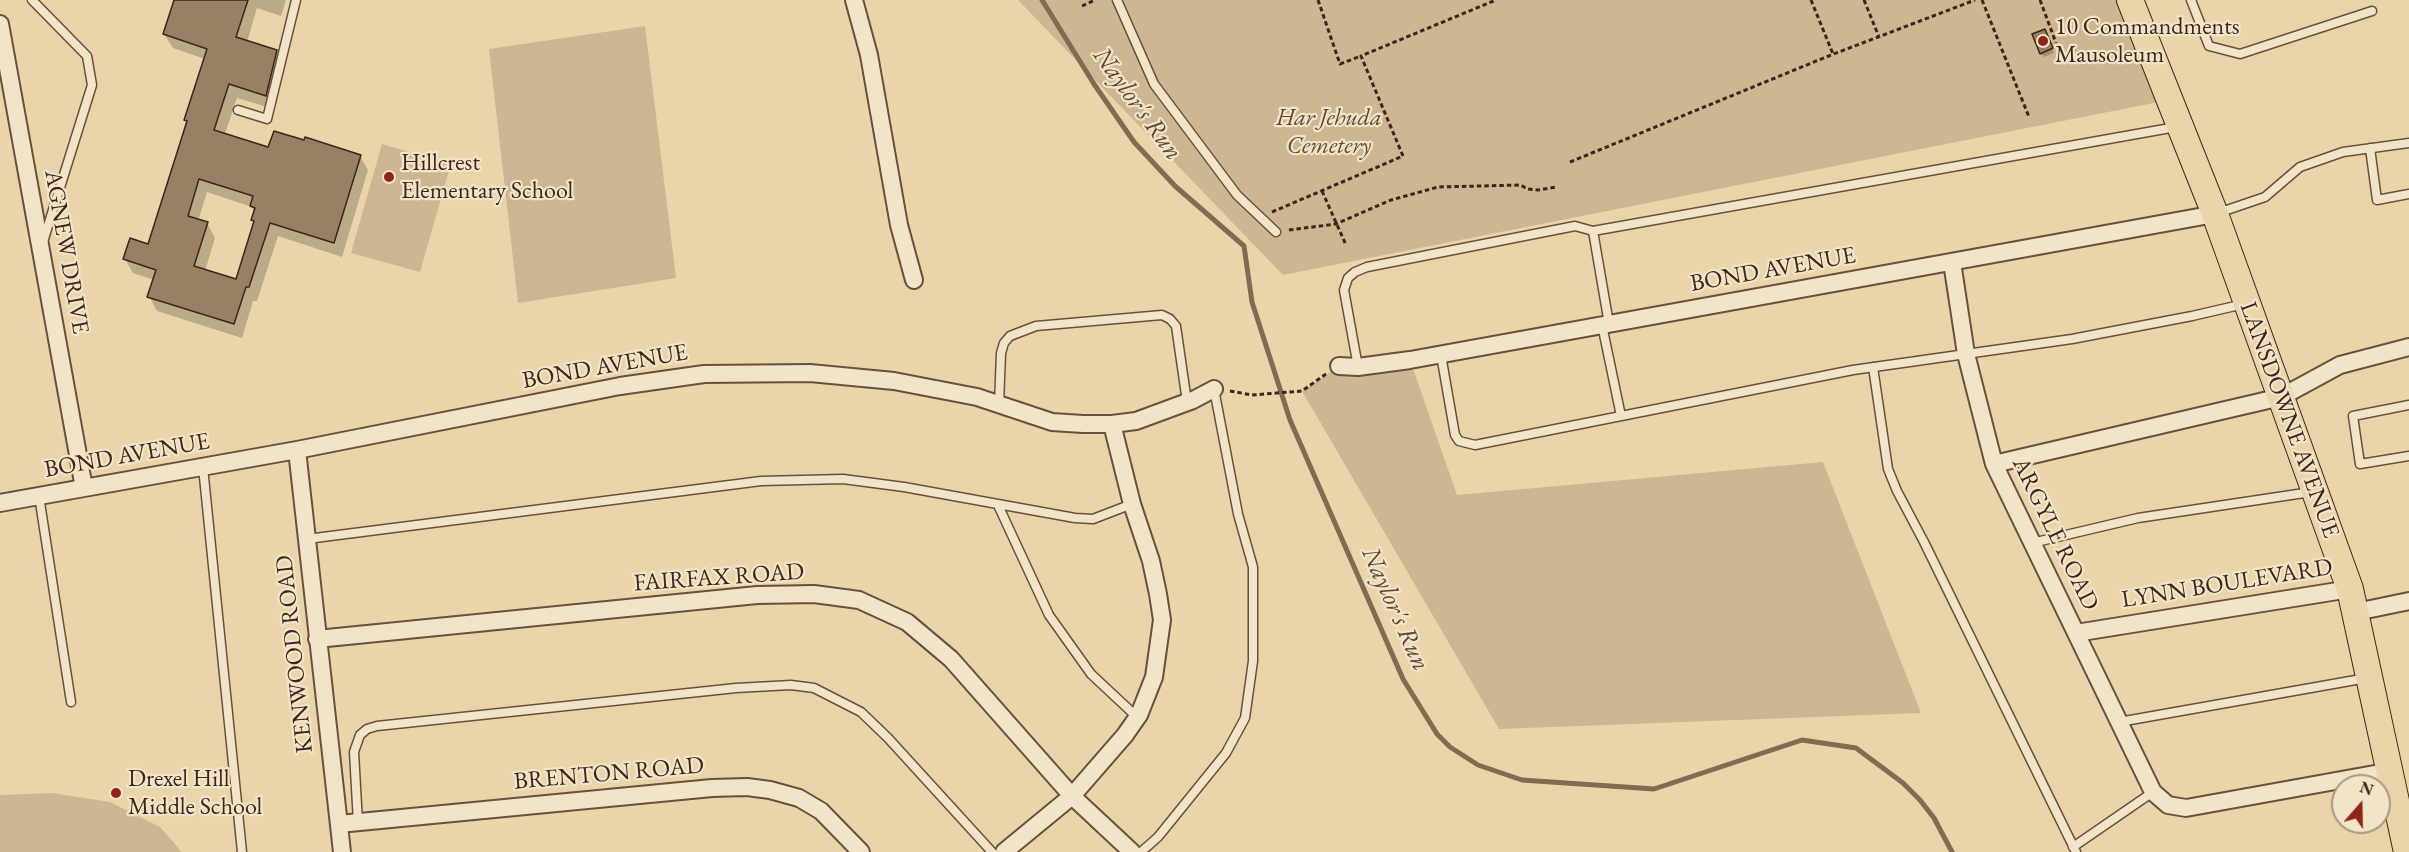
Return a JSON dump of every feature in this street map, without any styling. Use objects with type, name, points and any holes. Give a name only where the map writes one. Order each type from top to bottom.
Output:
[{"type":"main road","name":"LANSDOWNE AVENUE","points":[[2130,0],[2214,214],[2353,601],[2407,852]]},
{"type":"street","points":[[854,0],[869,55],[899,225],[914,280]]},
{"type":"street","name":"AGNEW DRIVE","points":[[0,24],[84,488]]},
{"type":"street","name":"BOND AVENUE","points":[[1339,366],[1358,367],[1441,355],[2214,214]]},
{"type":"street","name":"ARGYLE ROAD","points":[[1952,262],[1966,354],[1994,464],[2153,792],[2168,805],[2186,808],[2391,771]]},
{"type":"street","points":[[1994,464],[2281,397],[2340,365],[2409,347]]},
{"type":"street","name":"BOND AVENUE","points":[[0,503],[297,450],[620,386],[704,374],[852,375],[952,390],[1052,422],[1112,424],[1137,421],[1187,402],[1214,388]]},
{"type":"street","points":[[1004,852],[1072,796],[1125,735],[1137,717],[1154,677],[1162,620],[1151,561],[1132,504],[1112,424]]},
{"type":"street","name":"KENWOOD ROAD","points":[[297,450],[342,852]]},
{"type":"street","name":"FAIRFAX ROAD","points":[[317,639],[757,595],[814,594],[859,600],[907,622],[951,659],[1072,796],[1132,852]]},
{"type":"street","name":"LYNN BOULEVARD","points":[[2076,633],[2353,601],[2409,601]]},
{"type":"street","name":"BRENTON ROAD","points":[[339,824],[700,789],[747,787],[770,790],[799,798],[821,811],[861,852]]},
{"type":"lane","points":[[32,0],[87,56],[93,85],[41,248]]},
{"type":"lane","points":[[238,110],[267,119],[296,0]]},
{"type":"lane","points":[[1117,0],[1154,84],[1237,195],[1276,232]]},
{"type":"lane","points":[[2191,0],[2209,46],[2240,54],[2372,11]]},
{"type":"lane","points":[[1358,367],[1344,290],[1348,278],[1354,272],[1367,267],[1575,226],[1593,231],[2180,126]]},
{"type":"lane","points":[[2214,214],[2265,197],[2300,167],[2343,152],[2409,143]]},
{"type":"lane","points":[[2370,148],[2377,200],[2409,194]]},
{"type":"lane","points":[[1593,231],[1621,416]]},
{"type":"lane","points":[[1441,355],[1455,435],[1459,441],[1475,445],[1873,368],[2072,339],[2247,303]]},
{"type":"lane","points":[[999,405],[1001,353],[1004,343],[1010,336],[1036,326],[1162,315],[1176,326],[1187,402]]},
{"type":"lane","points":[[1873,368],[1887,460],[1897,491],[2075,849],[2153,792]]},
{"type":"lane","points":[[1141,852],[1158,837],[1226,753],[1245,718],[1253,661],[1253,567],[1238,514],[1214,388]]},
{"type":"lane","points":[[2409,405],[2353,416],[2360,464],[2409,456]]},
{"type":"lane","points":[[203,467],[242,852]]},
{"type":"lane","points":[[307,539],[761,481],[843,479],[904,487],[1075,518],[1093,519],[1132,504]]},
{"type":"lane","points":[[2032,543],[2138,518],[2315,491]]},
{"type":"lane","points":[[39,496],[71,702]]},
{"type":"lane","points":[[998,505],[1049,615],[1091,674],[1137,717]]},
{"type":"lane","points":[[2119,722],[2370,678]]},
{"type":"lane","points":[[358,823],[354,752],[360,735],[367,729],[377,726],[736,688],[791,685],[814,688],[861,712],[888,738],[992,852]]},
{"type":"path","points":[[1082,6],[1095,0]]},
{"type":"path","points":[[1318,0],[1340,64],[1496,0]]},
{"type":"path","points":[[1811,0],[1833,55]]},
{"type":"path","points":[[1864,0],[1879,37]]},
{"type":"path","points":[[1570,162],[1975,0]]},
{"type":"path","points":[[1982,0],[2029,117]]},
{"type":"path","points":[[2040,0],[2056,43]]},
{"type":"path","points":[[1260,217],[1403,156],[1361,56]]},
{"type":"path","points":[[1276,232],[1336,224],[1391,200],[1438,187],[1521,185],[1527,189],[1538,190],[1556,187]]},
{"type":"path","points":[[1322,191],[1346,245]]},
{"type":"path","points":[[1252,395],[1302,391],[1339,366]]},
{"type":"green space","name":"Har Jehuda Cemetery","points":[[1018,0],[2130,0],[2169,100],[1283,275]]},
{"type":"green space","points":[[645,26],[676,278],[518,303],[489,49]]},
{"type":"green space","points":[[382,144],[451,164],[420,272],[351,253]]},
{"type":"green space","points":[[1410,360],[1457,495],[1823,462],[1921,713],[1499,729],[1302,391],[1339,366]]},
{"type":"green space","points":[[52,793],[110,802],[160,827],[182,852],[0,852],[0,795]]},
{"type":"building","name":"Hillcrest Elementary School","points":[[174,0],[248,0],[236,37],[277,50],[266,96],[229,84],[214,130],[268,147],[274,131],[304,140],[305,137],[361,155],[334,243],[270,223],[234,324],[147,297],[156,270],[123,259],[130,238],[148,244],[207,49],[163,34]],"holes":[[[199,179],[253,196],[250,206],[255,208],[251,220],[254,221],[236,279],[194,266],[208,222],[188,216]]]},
{"type":"building","name":"10 Commandments Mausoleum","points":[[2045,29],[2053,48],[2040,54],[2032,34]]},
{"type":"waterway","name":"Naylor's Run","points":[[1042,0],[1094,84],[1134,142],[1175,186],[1244,246],[1252,302],[1290,420],[1403,679],[1437,734],[1450,747],[1478,765],[1522,780],[1654,789],[1802,740],[1856,748],[1903,783],[1920,800],[1934,818],[1952,852]]},
{"type":"place","name":"10 Commandments Mausoleum","points":[[2043,41]]},
{"type":"place","name":"Hillcrest Elementary School","points":[[389,177]]},
{"type":"place","name":"Drexel Hill Middle School","points":[[116,793]]}]
